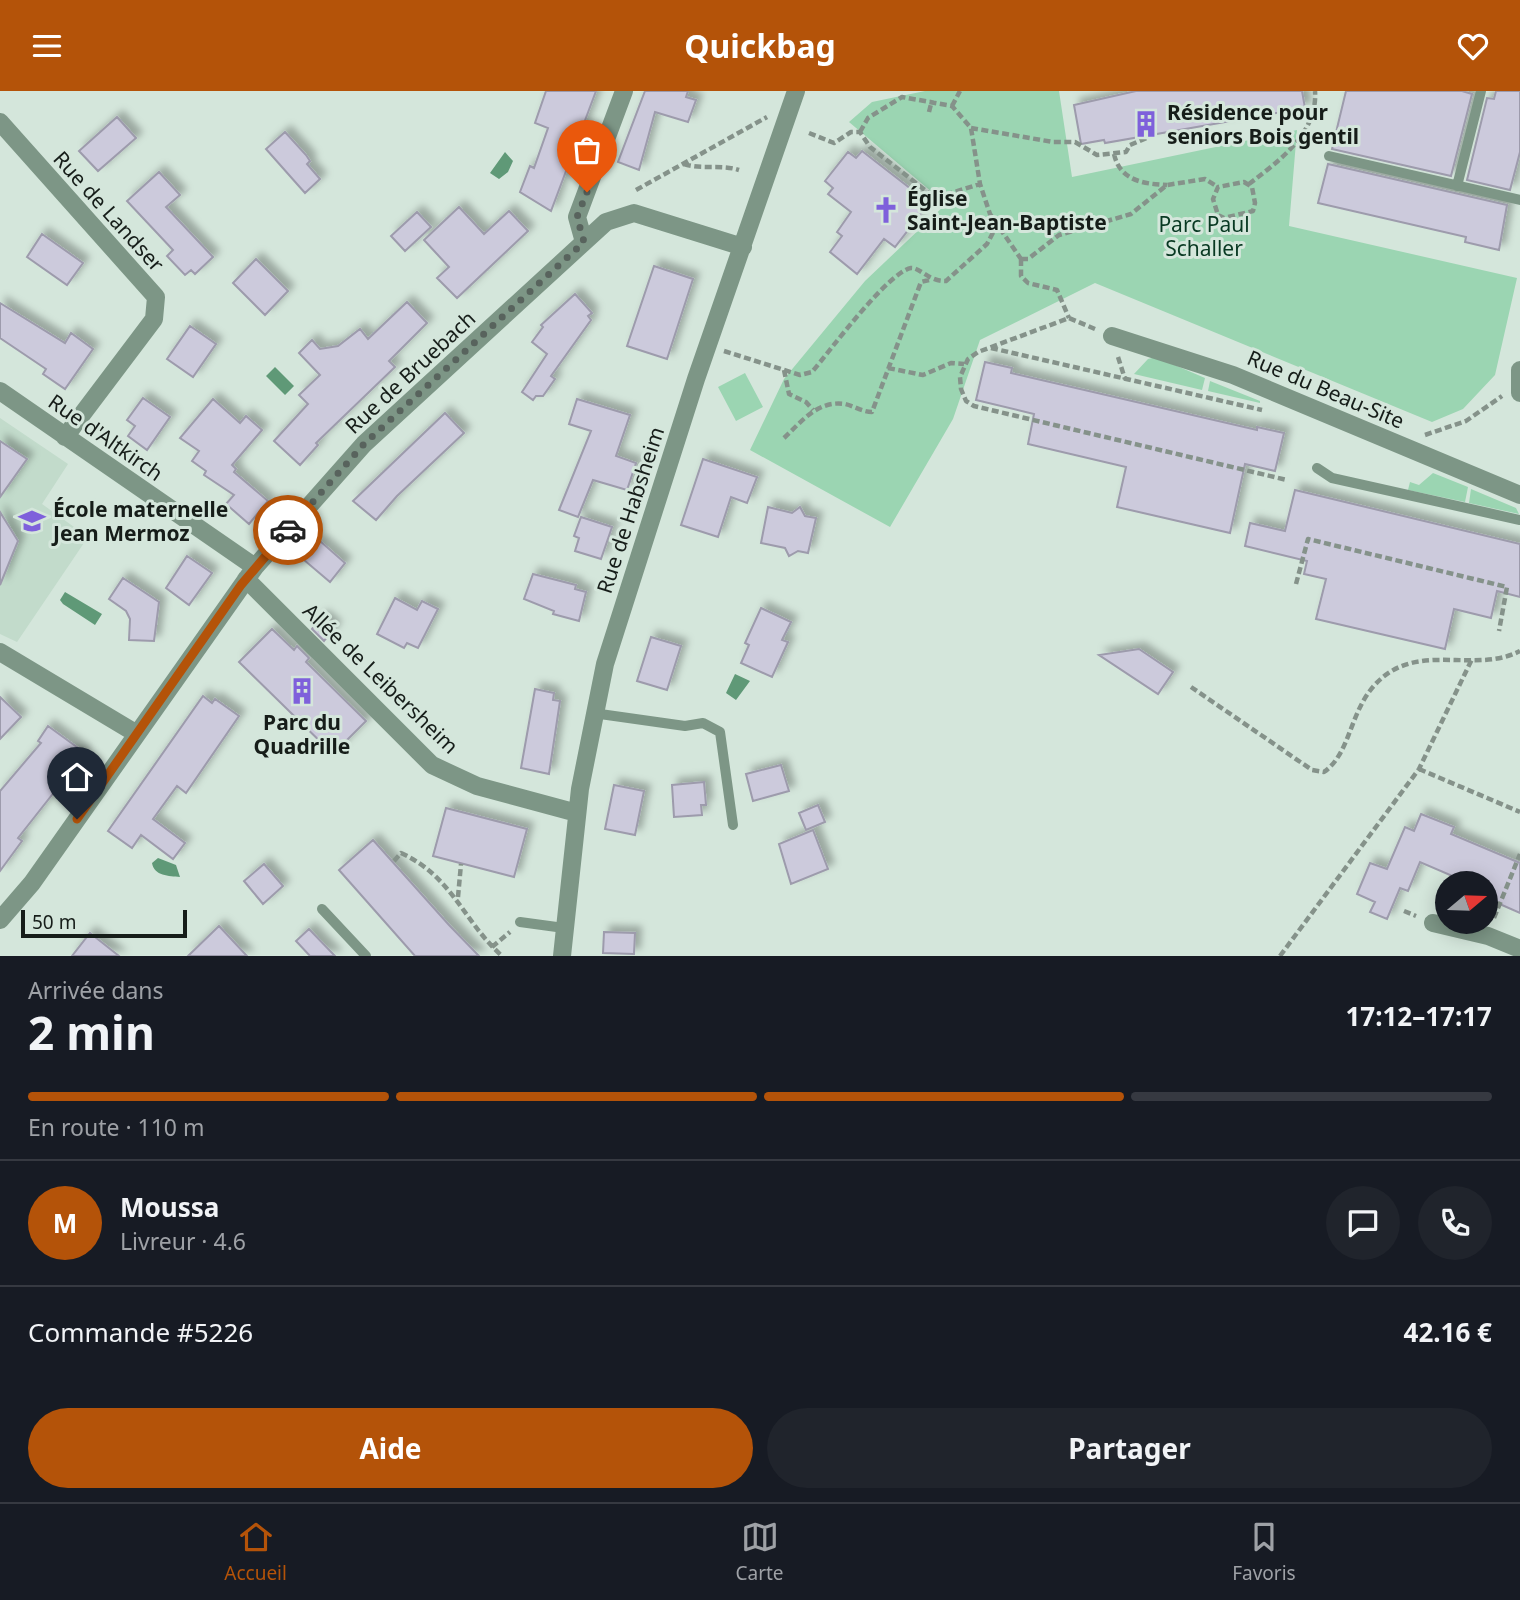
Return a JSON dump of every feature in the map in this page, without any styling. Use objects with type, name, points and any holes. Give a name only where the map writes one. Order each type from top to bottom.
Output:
[{"type":"street","points":[[584,242],[577,217],[624,91]]},
{"type":"street","name":"Rue de Habsheim","points":[[562,956],[577,813],[593,713],[624,599],[796,91]]},
{"type":"street","name":"Rue de Landser","points":[[0,122],[156,297],[154,319],[65,437]]},
{"type":"street","name":"Rue de Bruebach","points":[[0,920],[33,883],[250,573],[364,444],[606,222],[634,213],[743,247]]},
{"type":"street","name":"Rue du Beau-Site","points":[[1112,336],[1233,375],[1520,495]]},
{"type":"street","points":[[1511,394],[1520,370]]},
{"type":"street","name":"Rue d'Altkirch","points":[[0,391],[250,573]]},
{"type":"street","name":"Allée de Leibersheim","points":[[250,573],[432,765],[477,786],[577,813]]},
{"type":"street","points":[[0,652],[137,734]]},
{"type":"street","points":[[1433,923],[1488,936],[1520,949]]},
{"type":"lane","points":[[1457,185],[1481,91]]},
{"type":"lane","points":[[1329,156],[1520,200]]},
{"type":"lane","points":[[1317,468],[1332,478],[1520,520]]},
{"type":"lane","points":[[593,713],[685,726],[703,723],[720,732],[733,825]]},
{"type":"lane","points":[[321,909],[366,956]]},
{"type":"lane","points":[[520,922],[564,928]]},
{"type":"path","points":[[952,106],[960,91]]},
{"type":"path","points":[[1114,154],[1118,167],[1136,181],[1167,185],[1205,179],[1219,187],[1249,184],[1280,159],[1303,134],[1315,107],[1315,91]]},
{"type":"path","points":[[860,132],[869,118],[901,94],[952,106],[971,128],[980,184],[997,225],[1021,259]]},
{"type":"path","points":[[929,112],[932,100]]},
{"type":"path","points":[[636,190],[765,116],[768,117]]},
{"type":"path","points":[[971,128],[1053,142],[1075,142],[1097,155],[1126,152],[1130,145],[1151,136]]},
{"type":"path","points":[[809,133],[834,143],[851,132],[860,132]]},
{"type":"path","points":[[860,132],[870,147],[932,197],[980,184]]},
{"type":"path","points":[[683,163],[697,168],[730,167],[739,170]]},
{"type":"path","points":[[1219,187],[1213,199],[1215,210],[1224,218],[1253,211],[1254,193],[1249,184]]},
{"type":"path","points":[[1021,259],[1028,259],[1059,235],[1131,214],[1167,185]]},
{"type":"path","points":[[784,438],[813,410],[834,404],[872,412],[921,282],[930,279],[946,281],[951,278],[987,244],[997,225]]},
{"type":"path","points":[[1021,259],[1019,264],[1024,279],[1057,290],[1069,317],[1112,336]]},
{"type":"path","points":[[724,351],[800,375],[812,372],[877,294],[908,269],[918,269],[930,279]]},
{"type":"path","points":[[888,368],[923,376],[951,363],[964,364],[990,348],[1069,317]]},
{"type":"path","points":[[990,348],[1265,411]]},
{"type":"path","points":[[964,364],[960,377],[961,389],[966,401],[974,406],[1287,480]]},
{"type":"path","points":[[784,370],[789,394],[806,402],[813,410]]},
{"type":"path","points":[[1418,438],[1465,421],[1511,394]]},
{"type":"path","points":[[1296,584],[1308,539],[1507,587],[1499,631]]},
{"type":"path","points":[[1191,687],[1312,770],[1324,772],[1336,764],[1353,719],[1368,691],[1381,678],[1411,663],[1505,658],[1520,651]]},
{"type":"path","points":[[1280,956],[1419,769],[1472,659]]},
{"type":"path","points":[[1419,769],[1520,811]]},
{"type":"path","points":[[394,861],[401,853],[433,872],[458,898],[473,926],[502,956]]},
{"type":"path","points":[[1498,907],[1520,854]]},
{"type":"path","points":[[458,898],[461,864]]},
{"type":"shaded area","points":[[505,152],[513,161],[508,172],[499,179],[490,173]]},
{"type":"shaded area","points":[[275,367],[294,386],[285,395],[266,376]]},
{"type":"shaded area","name":"École maternelle Jean Mermoz","points":[[0,418],[68,464],[42,504],[88,537],[17,642],[0,634]]},
{"type":"shaded area","points":[[65,592],[102,614],[95,625],[63,604],[60,600]]},
{"type":"shaded area","points":[[735,674],[750,681],[736,700],[726,693]]},
{"type":"shaded area","points":[[158,858],[176,865],[180,877],[163,875],[156,871],[152,863]]},
{"type":"green space","name":"Parc Paul Schaller","points":[[925,91],[1059,91],[1072,177],[1297,130],[1289,226],[1517,278],[1495,375],[1463,409],[1432,422],[1095,283],[980,340],[953,419],[890,527],[750,450],[784,379],[865,281],[946,204],[849,122],[872,102]]},
{"type":"green space","points":[[1156,357],[1205,378],[1202,390],[1134,374],[1148,359]]},
{"type":"green space","points":[[745,373],[763,407],[736,421],[718,387]]},
{"type":"green space","points":[[1210,381],[1260,401],[1260,403],[1208,391]]},
{"type":"green space","points":[[1433,473],[1468,487],[1465,502],[1408,490],[1410,482],[1419,485]]},
{"type":"green space","points":[[1471,489],[1516,508],[1519,514],[1469,503]]},
{"type":"building","points":[[546,91],[596,91],[551,211],[520,192],[530,166],[534,168],[548,128],[535,123]]},
{"type":"building","points":[[645,91],[688,91],[686,97],[696,100],[688,122],[655,112],[639,170],[618,162]]},
{"type":"building","name":"Résidence pour seniors Bois gentil","points":[[1136,91],[1302,91],[1305,108],[1105,143],[1104,140],[1081,144],[1074,105]]},
{"type":"building","points":[[1346,91],[1462,91],[1472,94],[1451,176],[1332,149]]},
{"type":"building","points":[[1496,91],[1520,91],[1520,152],[1510,190],[1467,180],[1487,98],[1494,99]]},
{"type":"building","points":[[117,117],[136,138],[98,171],[79,151]]},
{"type":"building","points":[[285,132],[306,155],[310,161],[307,164],[320,179],[305,193],[266,149]]},
{"type":"building","name":"Église Saint-Jean-Baptiste","points":[[862,151],[929,203],[895,247],[884,239],[857,274],[830,252],[842,236],[837,232],[851,212],[828,194],[833,188],[825,181],[848,152],[856,158]]},
{"type":"building","points":[[1328,164],[1507,205],[1499,250],[1465,242],[1466,237],[1318,203]]},
{"type":"building","points":[[159,172],[180,195],[166,207],[213,257],[195,274],[191,270],[185,275],[167,256],[173,250],[127,201]]},
{"type":"building","points":[[459,207],[484,234],[509,211],[528,231],[457,298],[437,278],[449,267],[424,240]]},
{"type":"building","points":[[417,212],[431,227],[405,251],[391,236]]},
{"type":"building","points":[[42,234],[83,263],[67,285],[27,257]]},
{"type":"building","points":[[256,259],[288,291],[265,315],[233,283]]},
{"type":"building","points":[[654,266],[693,279],[667,359],[627,346]]},
{"type":"building","points":[[575,294],[592,313],[588,316],[591,320],[551,376],[555,379],[543,396],[536,396],[533,400],[522,392],[547,354],[532,342],[543,327],[541,325]]},
{"type":"building","points":[[407,302],[427,323],[389,361],[395,367],[316,443],[318,445],[300,465],[274,441],[308,404],[299,395],[320,375],[299,353],[312,340],[320,349],[338,346],[360,329],[368,339]]},
{"type":"building","points":[[0,303],[65,343],[71,333],[93,349],[65,389],[43,374],[46,369],[0,338]]},
{"type":"building","points":[[190,326],[216,344],[193,377],[167,359]]},
{"type":"building","points":[[985,362],[1012,368],[1011,373],[1257,430],[1257,427],[1284,433],[1275,471],[1245,464],[1230,533],[1117,507],[1126,467],[1028,444],[1034,414],[976,400]]},
{"type":"building","points":[[143,398],[170,417],[147,450],[128,436],[135,426],[127,420]]},
{"type":"building","points":[[213,399],[240,423],[246,416],[262,430],[232,465],[236,469],[234,472],[268,501],[249,524],[226,504],[234,495],[204,475],[206,471],[192,461],[199,451],[180,438]]},
{"type":"building","points":[[577,399],[630,415],[616,456],[636,463],[627,490],[593,480],[578,517],[559,510],[591,431],[569,424]]},
{"type":"building","points":[[445,413],[464,433],[397,496],[376,520],[353,501]]},
{"type":"building","points":[[0,441],[27,459],[0,497]]},
{"type":"building","points":[[703,459],[757,477],[747,503],[731,497],[718,537],[681,525]]},
{"type":"building","points":[[1295,490],[1520,544],[1520,597],[1497,591],[1491,618],[1454,609],[1445,649],[1316,619],[1326,579],[1304,574],[1307,561],[1245,546],[1250,523],[1285,531]]},
{"type":"building","points":[[768,507],[792,513],[800,507],[805,516],[816,518],[808,553],[798,551],[789,556],[785,548],[761,543]]},
{"type":"building","points":[[0,512],[18,541],[0,585]]},
{"type":"building","points":[[581,517],[612,527],[601,559],[575,551],[579,538],[574,536]]},
{"type":"building","points":[[320,541],[345,563],[330,582],[304,560]]},
{"type":"building","points":[[187,556],[212,573],[189,605],[166,588]]},
{"type":"building","points":[[533,574],[576,585],[575,589],[586,592],[579,621],[553,614],[554,611],[524,599]]},
{"type":"building","points":[[123,578],[159,602],[154,641],[129,640],[130,619],[126,611],[109,599]]},
{"type":"building","points":[[395,598],[417,610],[422,601],[438,609],[418,648],[407,643],[404,648],[377,634]]},
{"type":"building","points":[[761,608],[791,622],[782,640],[788,642],[772,677],[741,663],[749,645],[745,643]]},
{"type":"building","points":[[322,616],[335,627],[324,641],[312,629]]},
{"type":"building","name":"Parc du Quadrille","points":[[272,629],[294,650],[297,646],[309,658],[306,662],[366,721],[333,754],[239,662]]},
{"type":"building","points":[[651,637],[681,646],[667,690],[637,681]]},
{"type":"building","points":[[1139,649],[1173,672],[1158,694],[1099,655]]},
{"type":"building","points":[[535,689],[554,693],[553,700],[560,701],[549,774],[521,768]]},
{"type":"building","points":[[203,696],[212,703],[215,699],[239,716],[186,793],[177,786],[153,819],[185,843],[173,859],[141,835],[132,848],[108,831]]},
{"type":"building","points":[[0,697],[21,717],[0,739]]},
{"type":"building","points":[[48,726],[85,753],[18,838],[22,841],[0,871],[0,791],[41,743],[38,741]]},
{"type":"building","points":[[781,765],[789,791],[753,801],[746,774]]},
{"type":"building","points":[[704,782],[706,805],[701,805],[702,815],[674,817],[672,785]]},
{"type":"building","points":[[614,785],[644,791],[635,835],[605,829]]},
{"type":"building","points":[[818,805],[825,822],[806,830],[799,813]]},
{"type":"building","points":[[446,808],[527,829],[514,877],[433,856]]},
{"type":"building","points":[[1421,814],[1454,827],[1451,834],[1520,863],[1520,913],[1498,903],[1498,871],[1441,871],[1420,862],[1408,891],[1400,888],[1387,919],[1370,912],[1375,902],[1357,894],[1370,863],[1387,869],[1405,827],[1414,831]]},
{"type":"building","points":[[813,830],[828,869],[791,884],[779,844]]},
{"type":"building","points":[[373,840],[479,956],[415,956],[339,870]]},
{"type":"building","points":[[264,864],[283,886],[263,904],[244,881]]},
{"type":"building","points":[[219,926],[247,956],[188,956]]},
{"type":"building","points":[[309,929],[335,956],[310,956],[296,941]]},
{"type":"building","points":[[604,932],[635,933],[634,954],[603,953]]},
{"type":"building","points":[[90,933],[119,956],[72,956]]},
{"type":"way so far","points":[[288,530],[364,444],[584,242],[577,217],[587,192]]},
{"type":"place","name":"Résidence pour seniors Bois gentil","points":[[1146,124]]},
{"type":"place","name":"Église Saint-Jean-Baptiste","points":[[886,210]]},
{"type":"place","name":"École maternelle Jean Mermoz","points":[[32,521]]},
{"type":"place","name":"Parc du Quadrille","points":[[302,691]]},
{"type":"route","points":[[77,819],[241,585],[288,530]]}]
